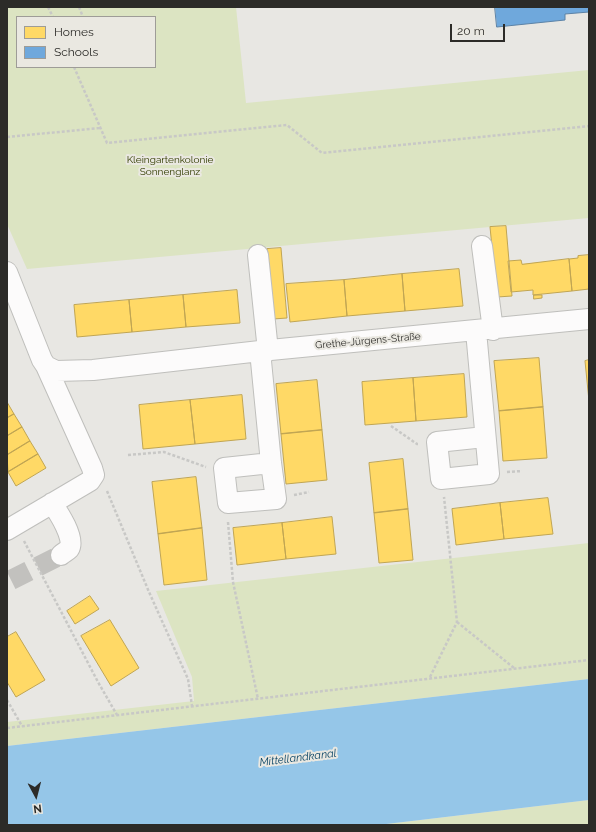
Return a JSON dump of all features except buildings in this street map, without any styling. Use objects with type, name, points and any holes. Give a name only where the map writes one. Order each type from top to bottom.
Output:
[{"type":"street","points":[[482,246],[485,330],[485,437],[489,474],[441,479],[437,442],[485,437]]},
{"type":"street","points":[[258,255],[271,463],[276,499],[228,503],[224,468],[271,463]]},
{"type":"street","points":[[7,272],[42,360],[94,474],[90,481],[52,503],[10,522]]},
{"type":"street","name":"Grethe-Jürgens-Straße","points":[[46,366],[56,371],[93,370],[264,351],[589,319]]},
{"type":"street","points":[[52,503],[68,533],[71,542],[69,549],[61,555]]},
{"type":"path","points":[[48,7],[52,16]]},
{"type":"path","points":[[74,68],[107,143],[287,125],[322,152],[589,126]]},
{"type":"path","points":[[7,137],[100,128]]},
{"type":"path","points":[[391,426],[417,444],[437,442]]},
{"type":"path","points":[[128,455],[164,452],[204,466],[224,468]]},
{"type":"path","points":[[94,474],[103,483],[188,679],[192,706]]},
{"type":"path","points":[[430,678],[457,622],[441,479]]},
{"type":"path","points":[[228,503],[228,527],[233,582],[258,699]]},
{"type":"path","points":[[10,522],[117,715]]},
{"type":"path","points":[[457,622],[514,668]]},
{"type":"path","points":[[7,728],[589,660]]},
{"type":"path","points":[[7,700],[22,726]]},
{"type":"green space","name":"Kleingartenkolonie Sonnenglanz","points":[[7,7],[236,7],[246,103],[589,70],[589,218],[27,269],[7,224]]},
{"type":"green space","points":[[589,543],[589,679],[7,746],[7,722],[194,701],[192,677],[156,591]]},
{"type":"green space","points":[[589,800],[589,825],[378,825]]},
{"type":"water","name":"Mittellandkanal","points":[[589,679],[589,800],[378,825],[7,825],[7,746]]},
{"type":"tunnel","points":[[11,580],[61,555]]}]
